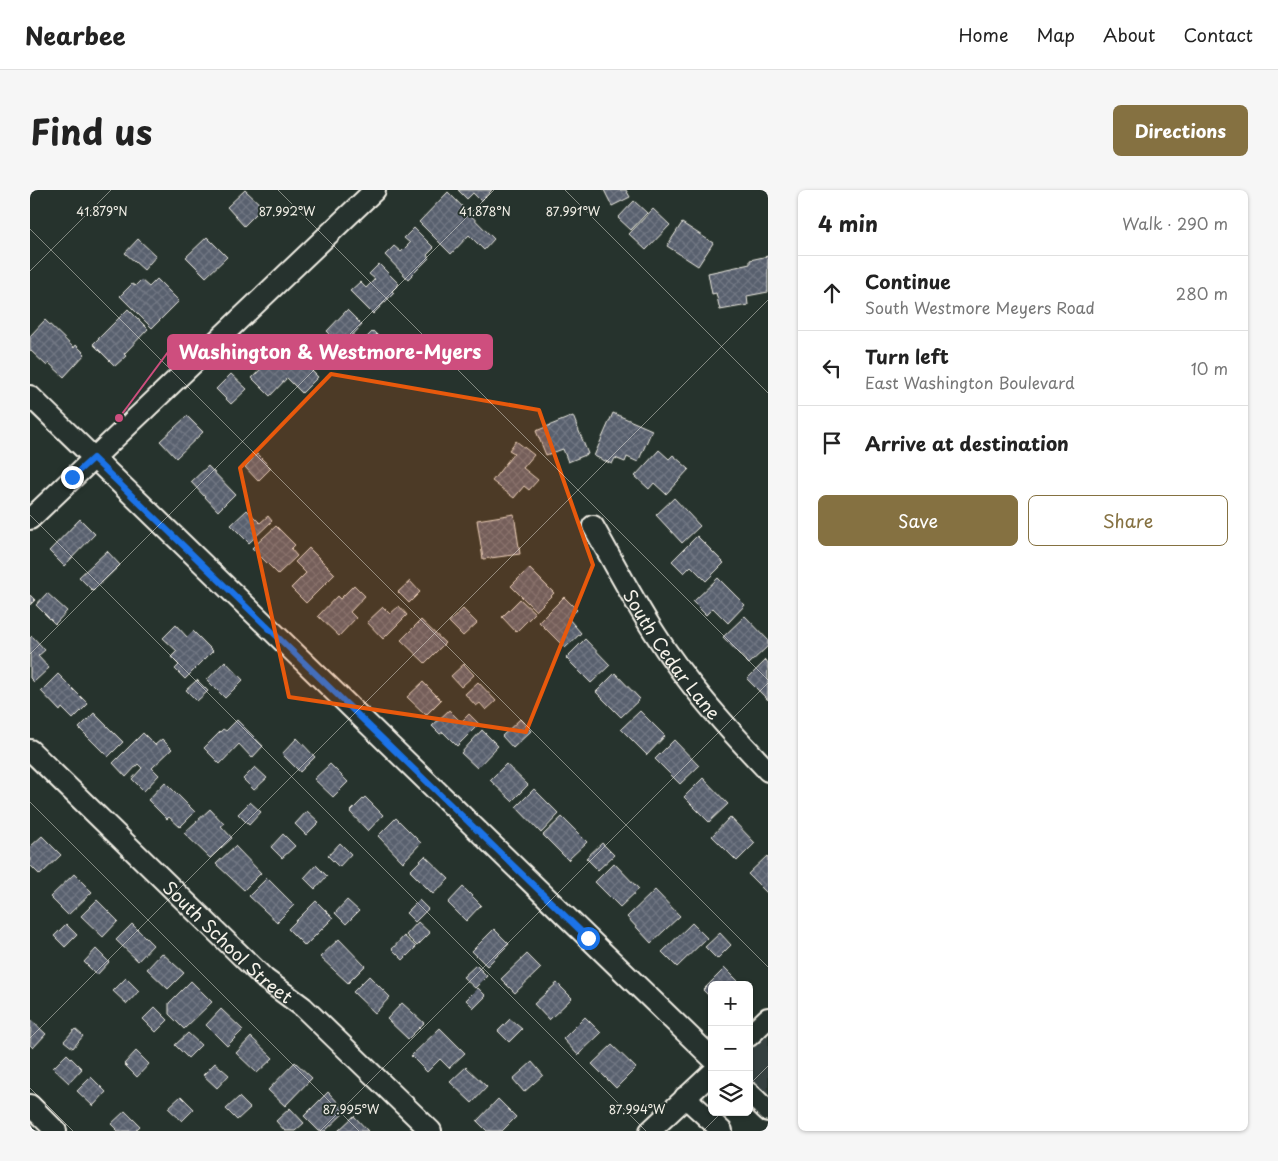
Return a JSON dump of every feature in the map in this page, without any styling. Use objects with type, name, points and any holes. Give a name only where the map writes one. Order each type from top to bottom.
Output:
[{"type":"street","points":[[30,519],[375,190]]},
{"type":"street","points":[[30,396],[708,1054]]},
{"type":"street","name":"South Cedar Lane","points":[[593,526],[654,632],[680,669],[726,726],[768,771]]},
{"type":"street","name":"South School Street","points":[[30,750],[258,972],[303,1008],[431,1131]]},
{"type":"street","points":[[753,1032],[768,1018]]},
{"type":"street","points":[[650,1131],[708,1077]]},
{"type":"street","points":[[685,1097],[722,1131]]},
{"type":"street","points":[[753,1097],[768,1111]]},
{"type":"street","points":[[30,1105],[56,1131]]},
{"type":"highlighted area","points":[[331,374],[539,410],[593,565],[526,732],[289,697],[240,468]]},
{"type":"shaded area","points":[[768,1030],[768,1098],[753,1085],[753,1044]]},
{"type":"building","points":[[245,190],[263,207],[244,226],[227,207]]},
{"type":"building","points":[[458,190],[492,190],[481,201],[473,193],[467,199]]},
{"type":"building","points":[[604,190],[626,190],[630,197],[612,206]]},
{"type":"building","points":[[448,192],[494,239],[484,250],[469,235],[451,254],[419,222]]},
{"type":"building","points":[[634,201],[647,213],[631,230],[618,218]]},
{"type":"building","points":[[653,209],[670,225],[646,250],[629,234]]},
{"type":"building","points":[[682,223],[713,243],[698,266],[667,246]]},
{"type":"building","points":[[414,228],[434,248],[427,255],[429,258],[408,279],[385,255],[394,246],[401,252],[410,243],[404,238]]},
{"type":"building","points":[[207,237],[227,257],[206,277],[186,257]]},
{"type":"building","points":[[138,239],[156,256],[144,270],[125,253]]},
{"type":"building","points":[[768,256],[768,292],[747,296],[748,305],[720,310],[716,293],[712,294],[708,273],[750,264],[750,260]]},
{"type":"building","points":[[379,264],[399,284],[392,291],[394,293],[373,314],[350,291],[360,282],[366,288],[375,279],[369,274]]},
{"type":"building","points":[[157,279],[179,301],[152,328],[120,296],[132,284],[135,286],[141,280],[149,287]]},
{"type":"building","points":[[128,309],[148,329],[124,354],[126,356],[115,366],[93,344]]},
{"type":"building","points":[[347,310],[362,325],[342,346],[327,331]]},
{"type":"building","points":[[45,320],[74,348],[76,345],[85,354],[64,377],[49,363],[47,366],[30,350],[30,336]]},
{"type":"building","points":[[373,331],[386,344],[372,358],[359,345]]},
{"type":"building","points":[[285,344],[318,377],[302,393],[287,378],[270,396],[252,378]]},
{"type":"building","points":[[231,374],[247,389],[231,404],[216,389]]},
{"type":"building","points":[[613,413],[652,430],[638,462],[627,457],[625,462],[615,458],[612,464],[594,456]]},
{"type":"building","points":[[187,416],[203,432],[176,458],[160,441]]},
{"type":"building","points":[[573,416],[588,454],[568,462],[563,449],[546,455],[536,431]]},
{"type":"building","points":[[516,441],[534,455],[523,468],[538,480],[529,490],[524,486],[514,498],[492,481],[514,453],[509,450]]},
{"type":"building","points":[[659,450],[669,459],[673,455],[689,469],[666,494],[654,483],[649,489],[635,476]]},
{"type":"building","points":[[257,454],[271,468],[258,481],[245,467]]},
{"type":"building","points":[[208,466],[235,494],[218,511],[191,482]]},
{"type":"building","points":[[674,498],[700,526],[682,543],[656,515]]},
{"type":"building","points":[[247,510],[260,523],[268,516],[272,521],[249,543],[231,525]]},
{"type":"building","points":[[514,514],[520,554],[483,559],[477,520]]},
{"type":"building","points":[[80,519],[95,534],[64,566],[49,551]]},
{"type":"building","points":[[276,526],[295,545],[291,549],[297,556],[278,574],[252,548]]},
{"type":"building","points":[[697,536],[724,563],[706,581],[691,566],[684,573],[672,561]]},
{"type":"building","points":[[309,548],[335,574],[306,603],[291,588],[306,573],[295,562]]},
{"type":"building","points":[[107,551],[120,565],[93,591],[79,577]]},
{"type":"building","points":[[529,568],[554,593],[536,611],[511,586]]},
{"type":"building","points":[[718,578],[745,605],[728,623],[713,608],[706,615],[693,602]]},
{"type":"building","points":[[410,581],[420,592],[409,603],[398,592]]},
{"type":"building","points":[[354,585],[365,596],[350,612],[356,618],[339,636],[318,616],[337,596],[340,599]]},
{"type":"building","points":[[47,593],[67,611],[55,624],[36,605]]},
{"type":"building","points":[[30,595],[35,600],[30,605]]},
{"type":"building","points":[[564,597],[577,610],[568,618],[581,633],[565,648],[539,622]]},
{"type":"building","points":[[520,599],[535,613],[516,632],[502,617]]},
{"type":"building","points":[[399,606],[407,615],[383,639],[367,622],[383,607],[390,614]]},
{"type":"building","points":[[463,609],[477,623],[463,636],[449,622]]},
{"type":"building","points":[[745,616],[768,640],[768,646],[749,664],[723,637]]},
{"type":"building","points":[[421,620],[445,643],[425,663],[401,640]]},
{"type":"building","points":[[176,625],[187,637],[193,631],[213,651],[185,679],[175,669],[179,665],[171,657],[177,651],[163,638]]},
{"type":"building","points":[[32,636],[45,650],[38,656],[49,668],[34,682],[30,678],[30,638]]},
{"type":"building","points":[[585,639],[610,665],[591,683],[566,658]]},
{"type":"building","points":[[766,660],[768,663],[768,700],[747,679]]},
{"type":"building","points":[[225,661],[243,680],[225,698],[207,680]]},
{"type":"building","points":[[464,664],[474,675],[461,687],[451,676]]},
{"type":"building","points":[[615,673],[640,699],[621,717],[596,692]]},
{"type":"building","points":[[58,674],[88,704],[73,719],[62,708],[60,711],[41,691]]},
{"type":"building","points":[[197,680],[208,691],[197,701],[186,690]]},
{"type":"building","points":[[423,682],[441,700],[426,715],[407,697]]},
{"type":"building","points":[[478,682],[496,701],[486,710],[480,703],[476,706],[465,694]]},
{"type":"building","points":[[449,710],[461,722],[469,714],[479,724],[457,746],[443,732],[440,734],[432,726]]},
{"type":"building","points":[[640,711],[665,736],[647,755],[621,729]]},
{"type":"building","points":[[94,713],[123,742],[108,757],[79,728]]},
{"type":"building","points":[[520,719],[531,731],[513,748],[502,736]]},
{"type":"building","points":[[237,720],[263,746],[252,758],[239,744],[220,764],[204,748],[223,729],[226,731]]},
{"type":"building","points":[[482,730],[498,746],[477,768],[461,753]]},
{"type":"building","points":[[143,733],[155,745],[162,739],[172,749],[152,768],[159,775],[144,791],[132,779],[142,768],[138,764],[126,777],[113,763]]},
{"type":"building","points":[[297,738],[315,757],[300,772],[282,754]]},
{"type":"building","points":[[674,740],[699,766],[680,784],[655,759]]},
{"type":"building","points":[[330,764],[348,782],[333,797],[314,779]]},
{"type":"building","points":[[506,764],[528,785],[512,801],[490,780]]},
{"type":"building","points":[[255,767],[267,778],[254,790],[243,779]]},
{"type":"building","points":[[703,778],[728,804],[709,822],[684,797]]},
{"type":"building","points":[[165,782],[195,812],[180,827],[169,817],[167,819],[148,800]]},
{"type":"building","points":[[534,789],[559,814],[541,833],[516,807]]},
{"type":"building","points":[[365,797],[383,815],[368,831],[350,812]]},
{"type":"building","points":[[250,802],[261,812],[249,825],[238,814]]},
{"type":"building","points":[[210,809],[224,824],[221,826],[232,838],[210,858],[184,833]]},
{"type":"building","points":[[307,811],[319,822],[306,835],[295,824]]},
{"type":"building","points":[[562,817],[587,842],[568,860],[543,835]]},
{"type":"building","points":[[730,817],[755,843],[737,861],[712,836]]},
{"type":"building","points":[[396,818],[421,843],[403,862],[378,836]]},
{"type":"building","points":[[283,834],[295,846],[282,858],[271,847]]},
{"type":"building","points":[[42,836],[61,855],[40,875],[30,865],[30,847]]},
{"type":"building","points":[[340,843],[351,854],[339,867],[328,856]]},
{"type":"building","points":[[602,843],[614,855],[598,870],[586,858]]},
{"type":"building","points":[[235,846],[261,873],[244,890],[216,864]]},
{"type":"building","points":[[425,856],[449,879],[433,894],[410,871]]},
{"type":"building","points":[[768,857],[768,894],[748,874]]},
{"type":"building","points":[[614,863],[639,889],[620,907],[595,882]]},
{"type":"building","points":[[316,865],[327,876],[315,889],[304,878]]},
{"type":"building","points":[[74,874],[92,892],[68,915],[50,897]]},
{"type":"building","points":[[267,878],[294,905],[277,922],[249,896]]},
{"type":"building","points":[[463,887],[481,905],[466,921],[448,903]]},
{"type":"building","points":[[655,890],[680,916],[651,943],[627,917]]},
{"type":"building","points":[[97,900],[118,921],[103,937],[81,916]]},
{"type":"building","points":[[347,900],[359,911],[346,924],[335,913]]},
{"type":"building","points":[[419,900],[428,909],[415,922],[406,913]]},
{"type":"building","points":[[316,901],[333,918],[305,946],[288,929]]},
{"type":"building","points":[[418,922],[430,933],[417,946],[406,935]]},
{"type":"building","points":[[692,923],[707,938],[677,967],[662,952]]},
{"type":"building","points":[[66,924],[77,935],[65,947],[54,936]]},
{"type":"building","points":[[132,924],[153,945],[138,961],[116,940]]},
{"type":"building","points":[[494,929],[509,944],[487,966],[472,951]]},
{"type":"building","points":[[720,933],[731,945],[717,959],[705,947]]},
{"type":"building","points":[[404,936],[416,947],[403,960],[392,949]]},
{"type":"building","points":[[339,939],[365,966],[348,983],[320,957]]},
{"type":"building","points":[[96,949],[109,962],[97,975],[84,962]]},
{"type":"building","points":[[162,953],[184,973],[168,989],[147,969]]},
{"type":"building","points":[[527,954],[541,968],[515,993],[501,979]]},
{"type":"building","points":[[476,965],[487,976],[475,988],[463,977]]},
{"type":"building","points":[[725,968],[738,981],[712,981]]},
{"type":"building","points":[[369,976],[390,997],[375,1013],[353,992]]},
{"type":"building","points":[[126,978],[139,991],[127,1004],[113,991]]},
{"type":"building","points":[[191,981],[212,1002],[184,1029],[169,1014],[169,1003]]},
{"type":"building","points":[[557,983],[572,998],[549,1020],[534,1004]]},
{"type":"building","points":[[708,985],[708,995],[703,990]]},
{"type":"building","points":[[478,988],[486,996],[474,1008],[466,1000]]},
{"type":"building","points":[[402,1003],[424,1023],[408,1039],[387,1019]]},
{"type":"building","points":[[155,1007],[168,1020],[156,1032],[143,1019]]},
{"type":"building","points":[[221,1009],[243,1030],[227,1046],[206,1025]]},
{"type":"building","points":[[585,1017],[601,1033],[578,1055],[563,1039]]},
{"type":"building","points":[[510,1019],[522,1029],[509,1042],[498,1031]]},
{"type":"building","points":[[31,1020],[46,1034],[33,1048],[30,1045]]},
{"type":"building","points":[[440,1028],[465,1053],[449,1068],[440,1059],[427,1072],[411,1056]]},
{"type":"building","points":[[75,1029],[83,1036],[73,1048],[64,1041]]},
{"type":"building","points":[[188,1033],[201,1045],[188,1058],[175,1045]]},
{"type":"building","points":[[251,1037],[273,1058],[257,1073],[236,1053]]},
{"type":"building","points":[[612,1045],[636,1068],[616,1088],[592,1064]]},
{"type":"building","points":[[136,1051],[149,1064],[137,1077],[124,1064]]},
{"type":"building","points":[[67,1054],[82,1069],[69,1083],[53,1068]]},
{"type":"building","points":[[295,1062],[312,1078],[285,1106],[268,1090]]},
{"type":"building","points":[[532,1062],[543,1075],[524,1092],[513,1079]]},
{"type":"building","points":[[215,1063],[229,1075],[217,1088],[203,1075]]},
{"type":"building","points":[[466,1067],[487,1087],[472,1103],[450,1082]]},
{"type":"building","points":[[91,1077],[106,1092],[93,1106],[77,1091]]},
{"type":"building","points":[[328,1092],[346,1111],[325,1131],[319,1131],[304,1116]]},
{"type":"building","points":[[181,1096],[194,1109],[182,1121],[168,1108]]},
{"type":"building","points":[[239,1097],[250,1108],[237,1120],[226,1109]]},
{"type":"building","points":[[498,1099],[516,1117],[502,1131],[487,1131],[477,1121]]},
{"type":"building","points":[[290,1108],[304,1123],[295,1131],[285,1131],[276,1121]]},
{"type":"building","points":[[125,1111],[140,1126],[135,1131],[118,1131],[111,1124]]},
{"type":"building","points":[[354,1116],[368,1131],[338,1131]]},
{"type":"place","name":"Washington & Westmore-Myers","points":[[119,418]]},
{"type":"route","points":[[72,477],[93,458],[588,938]]}]
